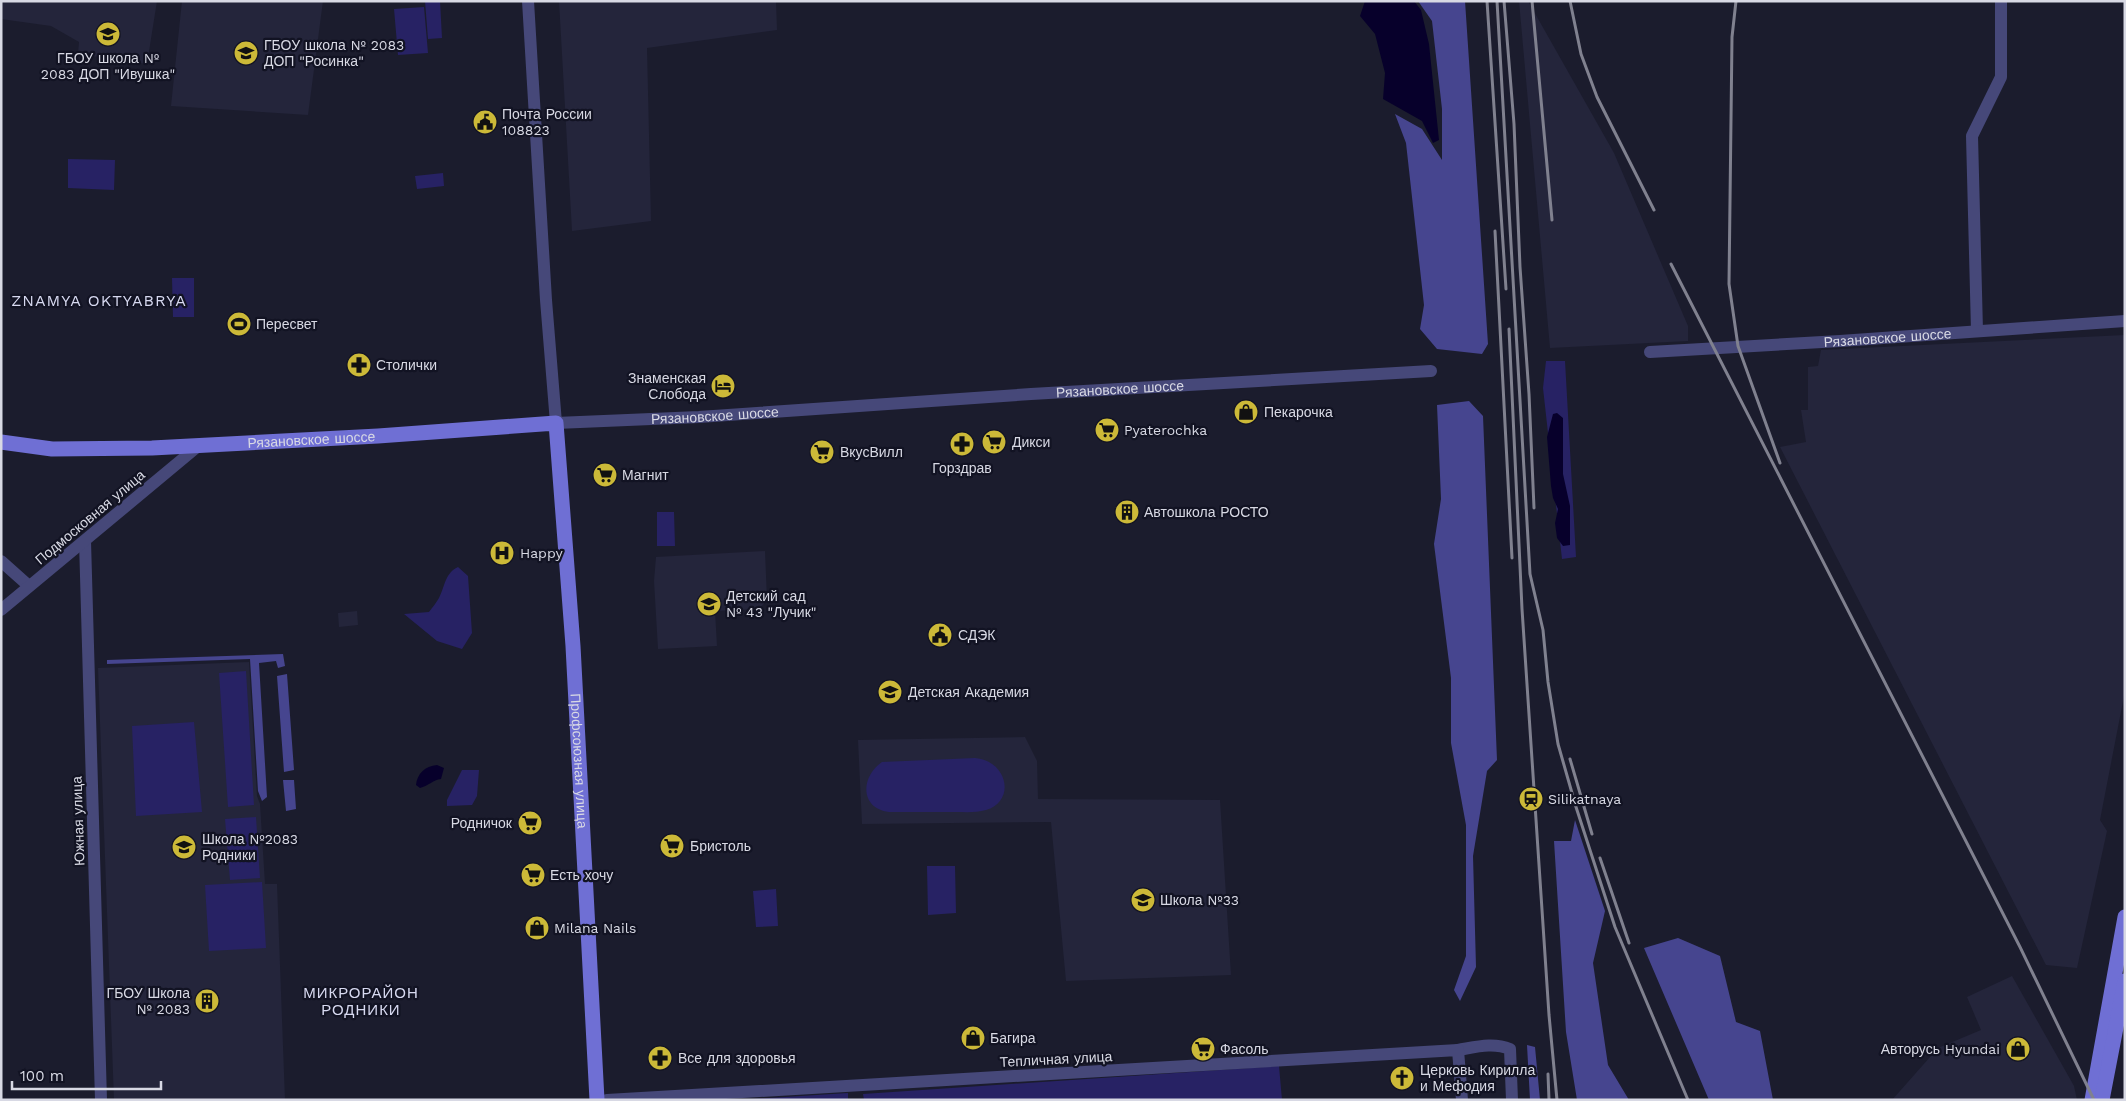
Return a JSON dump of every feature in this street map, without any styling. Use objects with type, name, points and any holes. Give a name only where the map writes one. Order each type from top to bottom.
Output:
[{"type":"main road","name":"Рязановское шоссе","points":[[1,442],[52,449],[197,447],[556,423]]},
{"type":"main road","name":"Профсоюзная улица","points":[[556,423],[573,646],[598,1100]]},
{"type":"main road","points":[[2092,1100],[2117,1017],[2125,917]]},
{"type":"main road","points":[[2102,1100],[2125,981]]},
{"type":"street","points":[[528,1],[546,300],[556,423]]},
{"type":"street","points":[[1977,331],[1972,136],[2001,77],[2001,1]]},
{"type":"street","name":"Рязановское шоссе","points":[[1650,352],[2125,321]]},
{"type":"street","name":"Рязановское шоссе","points":[[556,423],[699,417],[1031,394],[1431,371]]},
{"type":"street","name":"Подмосковная улица","points":[[1,610],[197,447]]},
{"type":"street","name":"Южная улица","points":[[85,541],[101,1100]]},
{"type":"street","points":[[1,561],[29,586]]},
{"type":"street","name":"Тепличная улица","points":[[607,1100],[1458,1050],[1485,1045],[1500,1045],[1510,1049],[1512,1100]]},
{"type":"street","points":[[1458,1050],[1462,1100]]},
{"type":"street","points":[[855,1086],[856,1100]]},
{"type":"shaded area","name":"ГБОУ школа № 2083 ДОП \"Ивушка\"","points":[[1,1],[157,1],[147,64],[78,54],[79,42],[51,26],[1,19]]},
{"type":"shaded area","name":"ГБОУ школа № 2083 ДОП \"Росинка\"","points":[[182,1],[323,1],[308,115],[171,106]]},
{"type":"shaded area","points":[[425,1],[440,1],[442,38],[428,39]]},
{"type":"shaded area","points":[[559,1],[776,1],[777,30],[647,48],[651,221],[572,231]]},
{"type":"shaded area","points":[[1365,1],[1414,1],[1421,10],[1429,44],[1439,140],[1433,143],[1422,121],[1383,99],[1385,73],[1375,34],[1360,16]]},
{"type":"shaded area","points":[[1418,1],[1465,1],[1488,344],[1482,354],[1437,349],[1420,329],[1424,305],[1406,143],[1395,114],[1422,129],[1442,160],[1442,109],[1432,21]]},
{"type":"shaded area","points":[[1519,1],[1528,1],[1614,153],[1688,326],[1688,341],[1550,348]]},
{"type":"shaded area","points":[[424,7],[428,53],[398,55],[394,9]]},
{"type":"shaded area","points":[[68,159],[115,160],[114,190],[68,188]]},
{"type":"shaded area","points":[[443,173],[444,186],[417,189],[415,176]]},
{"type":"shaded area","points":[[172,278],[194,278],[194,317],[173,317]]},
{"type":"shaded area","points":[[2125,335],[2125,691],[2100,820],[2107,831],[2077,968],[2046,965],[1780,447],[1806,442],[1801,410],[1808,410],[1808,367],[1818,366],[1821,350]]},
{"type":"shaded area","points":[[1546,361],[1565,361],[1576,557],[1562,559],[1543,388]]},
{"type":"shaded area","points":[[1469,401],[1483,416],[1497,760],[1487,771],[1473,856],[1476,967],[1460,1001],[1454,990],[1466,956],[1466,825],[1451,743],[1451,678],[1434,544],[1441,499],[1437,405]]},
{"type":"shaded area","points":[[1557,413],[1563,418],[1563,474],[1570,506],[1570,545],[1563,546],[1557,538],[1555,523],[1558,509],[1553,498],[1551,486],[1547,437],[1553,414]]},
{"type":"shaded area","points":[[657,512],[674,512],[675,546],[657,546]]},
{"type":"shaded area","name":"Детский сад № 43 \"Лучик\"","points":[[765,551],[767,600],[759,609],[715,611],[717,646],[658,649],[654,581],[656,557]]},
{"type":"shaded area","points":[[458,567],[468,576],[472,633],[462,649],[437,641],[404,614],[429,612],[439,598],[448,576]]},
{"type":"shaded area","points":[[357,611],[358,625],[339,627],[338,613]]},
{"type":"shaded area","points":[[283,654],[285,666],[278,668],[276,661],[259,663],[267,797],[262,801],[258,791],[250,659],[107,664],[107,660]]},
{"type":"shaded area","name":"Школа №2083 Родники","points":[[249,662],[257,796],[260,804],[265,884],[277,884],[285,1100],[114,1100],[98,668]]},
{"type":"shaded area","points":[[246,671],[254,805],[228,807],[219,673]]},
{"type":"shaded area","points":[[287,674],[294,770],[284,772],[277,676]]},
{"type":"shaded area","points":[[194,722],[202,812],[136,816],[132,726]]},
{"type":"shaded area","name":"Школа №33","points":[[1025,737],[1037,761],[1038,799],[1220,800],[1231,975],[1066,981],[1051,822],[862,824],[858,740]]},
{"type":"shaded area","points":[[975,758],[995,766],[1001,773],[1004,782],[1002,798],[986,810],[978,812],[889,812],[879,809],[868,798],[866,791],[870,775],[882,762]]},
{"type":"shaded area","points":[[437,765],[444,768],[441,779],[420,788],[416,785],[422,771]]},
{"type":"shaded area","points":[[462,770],[479,770],[477,796],[472,805],[447,806],[447,800]]},
{"type":"shaded area","points":[[283,780],[294,780],[296,809],[286,811]]},
{"type":"shaded area","points":[[256,817],[260,878],[230,880],[225,819]]},
{"type":"shaded area","points":[[1575,820],[1605,911],[1593,963],[1608,1065],[1629,1100],[1577,1100],[1566,1032],[1554,841],[1571,841]]},
{"type":"shaded area","points":[[927,866],[955,866],[956,913],[928,915]]},
{"type":"shaded area","points":[[262,882],[266,948],[209,951],[205,885]]},
{"type":"shaded area","points":[[776,889],[778,926],[756,927],[753,891]]},
{"type":"shaded area","points":[[1678,938],[1720,956],[1736,1022],[1760,1031],[1773,1100],[1709,1100],[1644,948]]},
{"type":"shaded area","points":[[2012,976],[2074,1086],[2077,1100],[1892,1100],[1938,1048],[1981,1030],[1967,997]]},
{"type":"shaded area","points":[[1527,1045],[1535,1047],[1540,1100],[1530,1100]]},
{"type":"shaded area","points":[[1279,1066],[1282,1100],[864,1100],[863,1094]]},
{"type":"shaded area","points":[[848,1093],[848,1100],[738,1100]]},
{"type":"railway","points":[[1487,1],[1506,289]]},
{"type":"railway","points":[[1497,1],[1530,574],[1543,630],[1548,682],[1558,744],[1576,807],[1615,927],[1688,1100]]},
{"type":"railway","points":[[1504,1],[1514,124],[1534,508]]},
{"type":"railway","points":[[1532,1],[1552,220]]},
{"type":"railway","points":[[1570,1],[1581,54],[1597,97],[1654,210]]},
{"type":"railway","points":[[1736,1],[1732,37],[1729,284],[1738,346],[1780,463]]},
{"type":"railway","points":[[1495,231],[1512,558]]},
{"type":"railway","points":[[1671,264],[2020,947],[2094,1100]]},
{"type":"railway","points":[[1509,329],[1522,609],[1549,1015],[1557,1100]]},
{"type":"railway","points":[[1570,759],[1592,834]]},
{"type":"railway","points":[[1600,858],[1629,943]]},
{"type":"railway","points":[[1548,1074],[1549,1100]]},
{"type":"place","name":"ГБОУ школа № 2083 ДОП \"Ивушка\"","points":[[108,34]]},
{"type":"place","name":"ГБОУ школа № 2083 ДОП \"Росинка\"","points":[[246,53]]},
{"type":"place","name":"Почта России 108823","points":[[485,122]]},
{"type":"place","name":"Пересвет","points":[[239,324]]},
{"type":"place","name":"Столички","points":[[359,365]]},
{"type":"place","name":"Знаменская Слобода","points":[[723,386]]},
{"type":"place","name":"Пекарочка","points":[[1246,412]]},
{"type":"place","name":"Pyaterochka","points":[[1107,430]]},
{"type":"place","name":"Дикси","points":[[994,442]]},
{"type":"place","name":"Горздрав","points":[[962,444]]},
{"type":"place","name":"ВкусВилл","points":[[822,452]]},
{"type":"place","name":"Магнит","points":[[605,475]]},
{"type":"place","name":"Автошкола РОСТО","points":[[1127,512]]},
{"type":"place","name":"Happy","points":[[502,553]]},
{"type":"place","name":"Детский сад № 43 \"Лучик\"","points":[[709,604]]},
{"type":"place","name":"СДЭК","points":[[940,635]]},
{"type":"place","name":"Детская Академия","points":[[890,692]]},
{"type":"place","name":"Silikatnaya","points":[[1531,799]]},
{"type":"place","name":"Родничок","points":[[530,823]]},
{"type":"place","name":"Бристоль","points":[[672,846]]},
{"type":"place","name":"Школа №2083 Родники","points":[[184,847]]},
{"type":"place","name":"Есть хочу","points":[[533,875]]},
{"type":"place","name":"Школа №33","points":[[1143,900]]},
{"type":"place","name":"Milana Nails","points":[[537,928]]},
{"type":"place","name":"ГБОУ Школа № 2083","points":[[207,1001]]},
{"type":"place","name":"Багира","points":[[973,1038]]},
{"type":"place","name":"Фасоль","points":[[1203,1049]]},
{"type":"place","name":"Авторусь Hyundai","points":[[2018,1049]]},
{"type":"place","name":"Все для здоровья","points":[[660,1058]]},
{"type":"place","name":"Церковь Кирилла и Мефодия","points":[[1402,1078]]},
{"type":"district","name":"ZNAMYA OKTYABRYA","points":[[99,300]]},
{"type":"district","name":"МИКРОРАЙОН РОДНИКИ","points":[[361,1002]]}]
